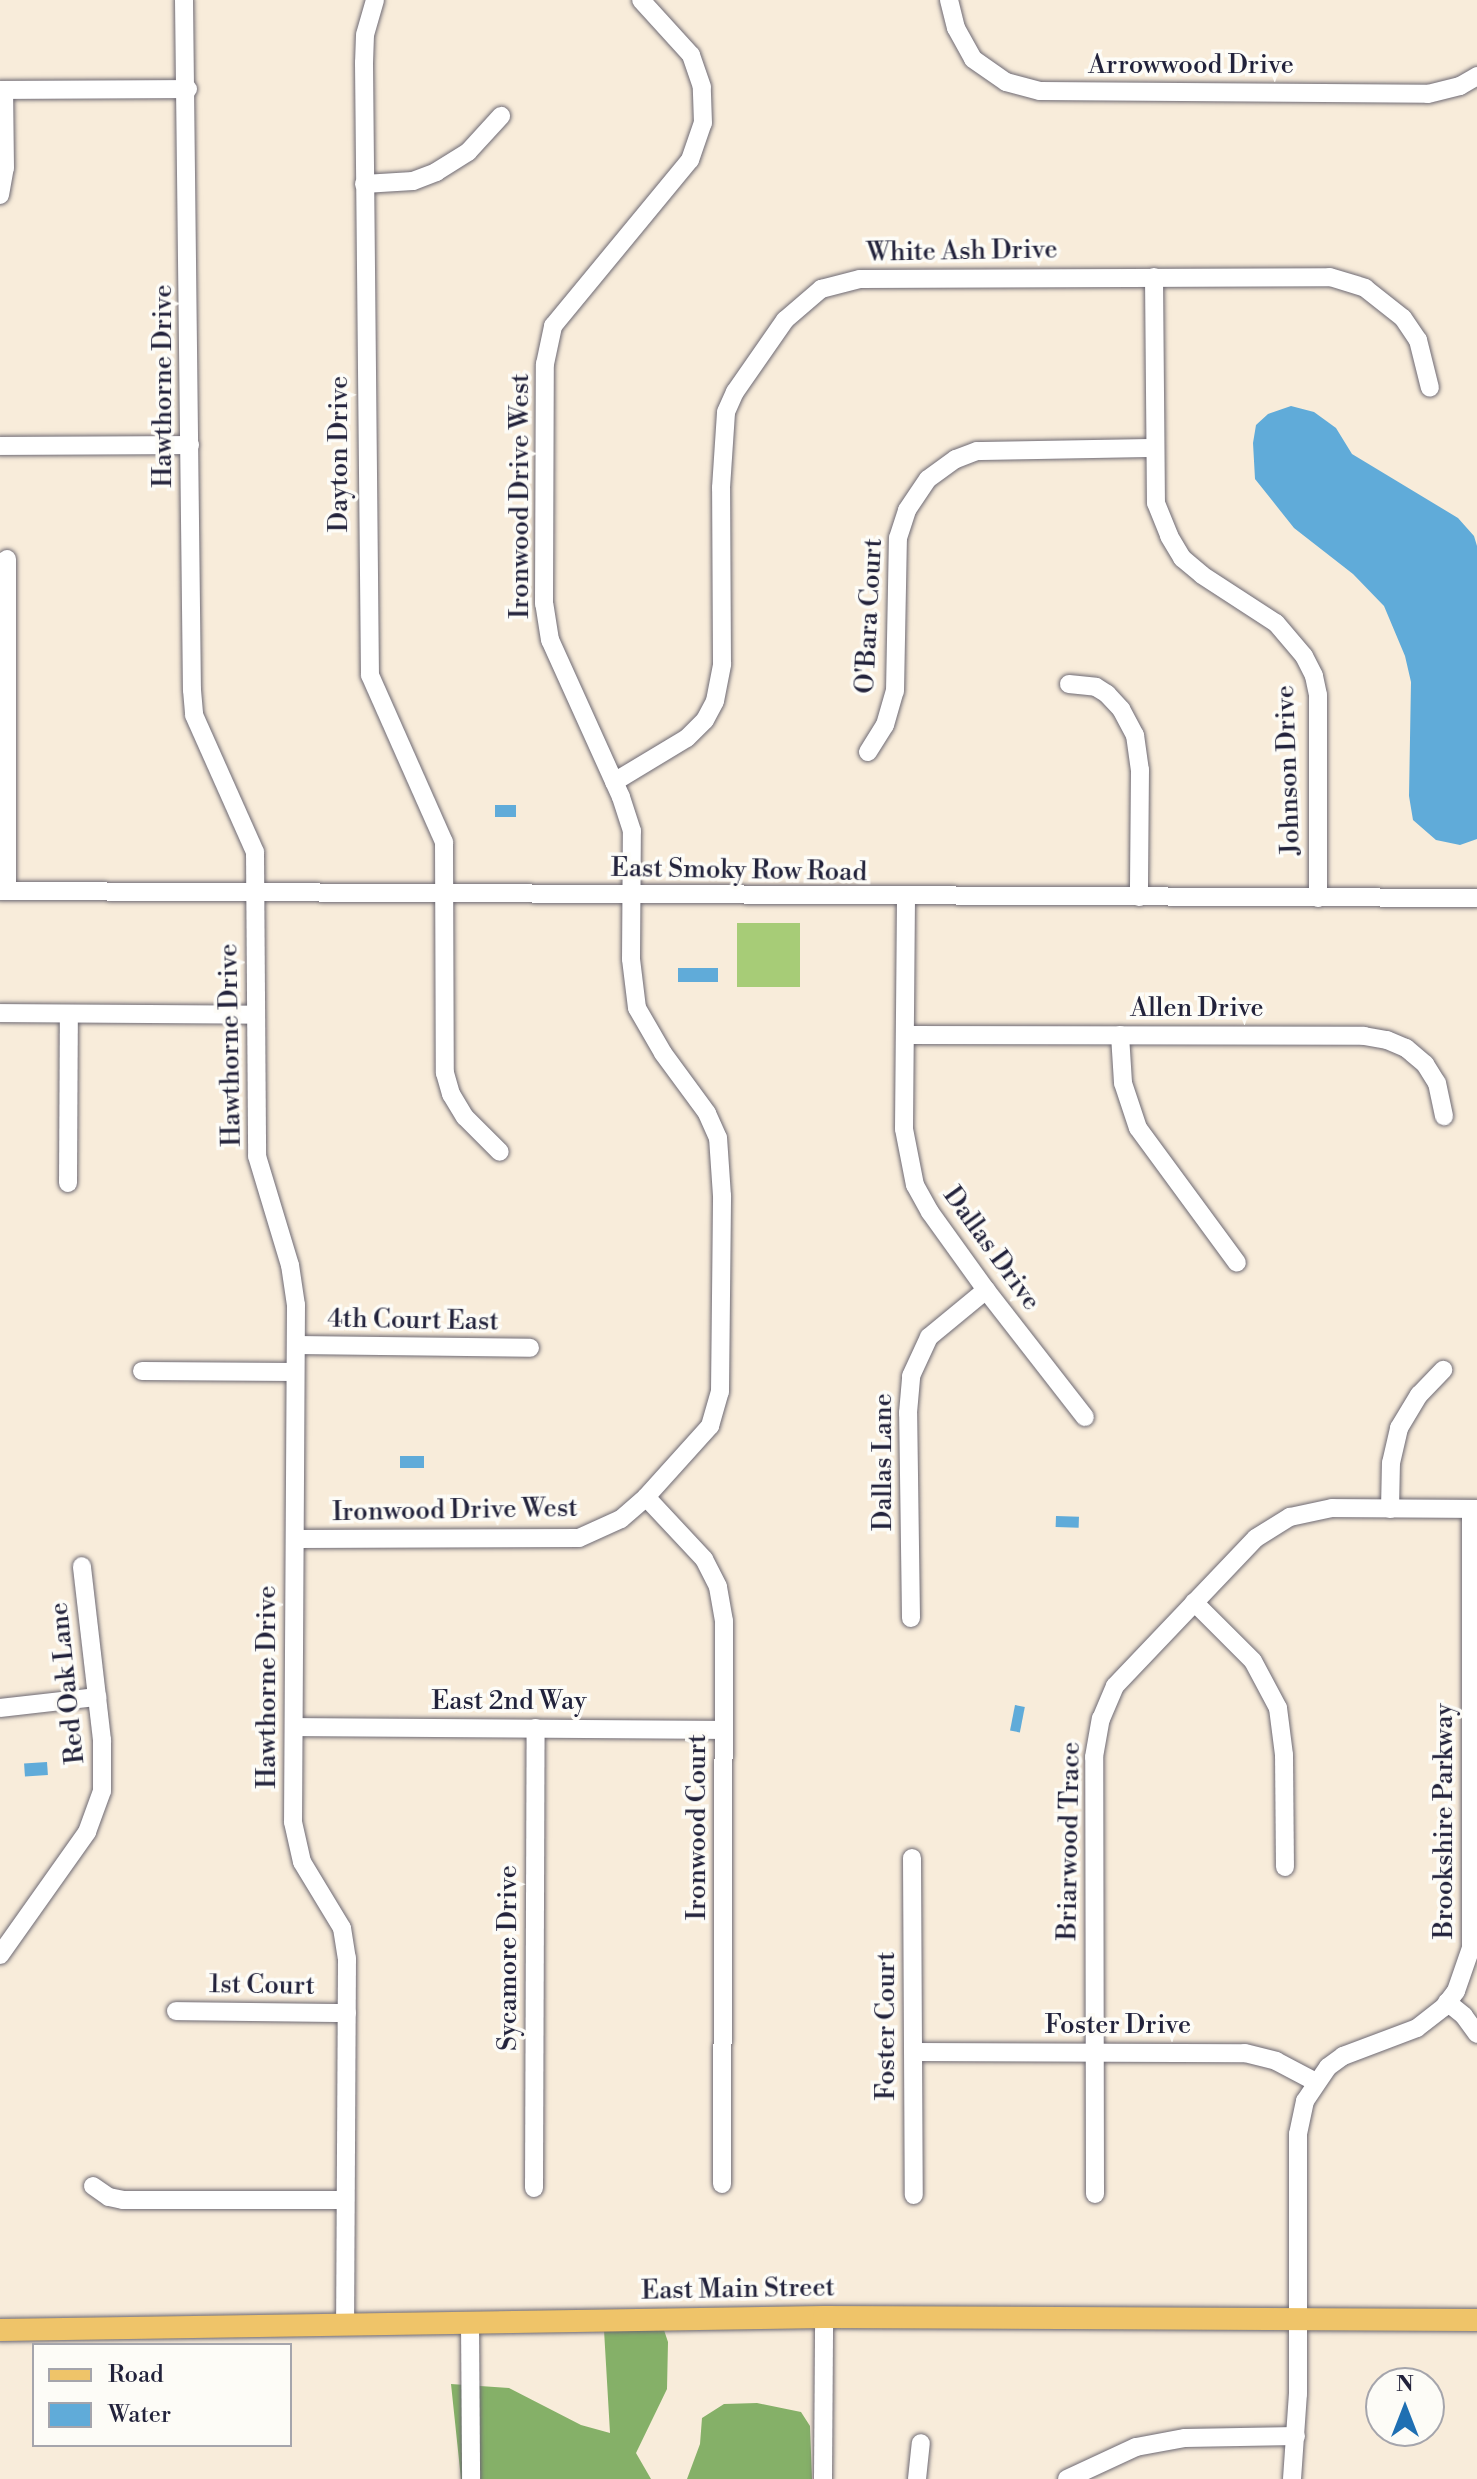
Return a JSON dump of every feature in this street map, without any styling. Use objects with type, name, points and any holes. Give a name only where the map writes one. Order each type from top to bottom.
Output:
[{"type":"main road","name":"East Main Street","points":[[0,2330],[824,2317],[1477,2320]]},
{"type":"street","name":"Hawthorne Drive","points":[[184,0],[188,89],[194,715],[251,842],[256,893],[257,1156],[294,1285],[295,1842],[302,1862],[342,1928],[347,2013],[345,2325]]},
{"type":"street","name":"Dayton Drive","points":[[375,0],[365,35],[370,675],[441,832],[445,1073],[451,1094],[465,1117],[500,1152]]},
{"type":"street","name":"Ironwood Drive West","points":[[295,1539],[579,1538],[621,1519],[646,1497],[710,1426],[720,1392],[722,1158],[718,1138],[707,1113],[663,1053],[637,1008],[632,982],[632,831],[614,782],[558,663],[546,624],[545,364],[553,326],[690,160],[698,142],[704,103],[691,55],[641,0]]},
{"type":"street","name":"Arrowwood Drive","points":[[949,0],[956,28],[973,59],[1006,82],[1040,91],[1428,94],[1460,86],[1477,76]]},
{"type":"street","points":[[0,195],[5,168],[2,90],[188,89]]},
{"type":"street","points":[[364,184],[413,181],[436,172],[468,152],[501,116]]},
{"type":"street","name":"White Ash Drive","points":[[614,782],[687,738],[705,720],[715,701],[722,664],[723,427],[735,392],[797,307],[821,289],[860,279],[1315,276],[1349,281],[1388,304],[1403,318],[1418,340],[1430,388]]},
{"type":"street","name":"Johnson Drive","points":[[1154,277],[1156,503],[1182,558],[1202,575],[1276,623],[1298,647],[1314,676],[1318,695],[1318,898]]},
{"type":"street","points":[[0,446],[190,445]]},
{"type":"street","name":"O'Bara Court","points":[[868,752],[885,725],[895,691],[898,538],[907,510],[928,479],[956,459],[977,451],[1154,448]]},
{"type":"street","points":[[3,891],[7,559]]},
{"type":"street","points":[[1069,684],[1096,687],[1107,694],[1121,709],[1135,735],[1140,770],[1139,897]]},
{"type":"street","name":"East Smoky Row Road","points":[[3,891],[906,898],[1477,898]]},
{"type":"street","name":"Dallas Drive","points":[[906,898],[904,1129],[907,1157],[915,1185],[930,1212],[986,1290],[1085,1417]]},
{"type":"street","points":[[0,1013],[256,1015]]},
{"type":"street","points":[[68,1183],[69,1014]]},
{"type":"street","name":"Allen Drive","points":[[905,1035],[1387,1040],[1406,1048],[1425,1064],[1437,1083],[1444,1116]]},
{"type":"street","points":[[1120,1035],[1123,1083],[1138,1128],[1237,1263]]},
{"type":"street","name":"Dallas Lane","points":[[911,1618],[911,1376],[920,1350],[934,1331],[986,1290]]},
{"type":"street","name":"4th Court East","points":[[296,1345],[530,1348]]},
{"type":"street","points":[[1390,1509],[1391,1463],[1399,1428],[1413,1404],[1443,1370]]},
{"type":"street","points":[[142,1371],[295,1372]]},
{"type":"street","name":"Ironwood Court","points":[[646,1497],[704,1559],[718,1587],[724,1621],[722,2184]]},
{"type":"street","name":"Briarwood Trace","points":[[1095,2194],[1094,1757],[1097,1736],[1115,1686],[1256,1538],[1290,1517],[1332,1508],[1474,1509]]},
{"type":"street","name":"Brookshire Parkway","points":[[1292,2479],[1296,2436],[1298,2134],[1305,2101],[1316,2082],[1343,2056],[1417,2028],[1447,2002],[1466,1967],[1471,1948],[1474,1864],[1474,1509]]},
{"type":"street","name":"Red Oak Lane","points":[[0,1955],[87,1832],[96,1814],[104,1767],[82,1566]]},
{"type":"street","points":[[1194,1602],[1253,1661],[1278,1708],[1284,1755],[1285,1867]]},
{"type":"street","points":[[0,1708],[97,1697]]},
{"type":"street","name":"East 2nd Way","points":[[294,1727],[724,1730]]},
{"type":"street","name":"Sycamore Drive","points":[[534,2188],[536,1728]]},
{"type":"street","name":"Foster Court","points":[[912,1858],[914,2195]]},
{"type":"street","points":[[1447,2002],[1477,2034]]},
{"type":"street","name":"1st Court","points":[[176,2011],[347,2013]]},
{"type":"street","name":"Foster Drive","points":[[913,2052],[1245,2053],[1276,2061],[1316,2082]]},
{"type":"street","points":[[93,2186],[109,2197],[123,2200],[345,2200]]},
{"type":"street","points":[[823,2479],[824,2317]]},
{"type":"street","points":[[470,2321],[471,2479]]},
{"type":"street","points":[[1067,2479],[1136,2447],[1185,2438],[1296,2436]]},
{"type":"street","points":[[917,2479],[921,2443]]},
{"type":"green space","points":[[737,923],[800,923],[800,987],[737,987]]},
{"type":"green space","points":[[604,2330],[664,2330],[668,2342],[667,2389],[636,2453],[651,2479],[461,2479],[451,2384],[509,2388],[581,2425],[610,2433]]},
{"type":"green space","points":[[757,2403],[801,2412],[810,2426],[812,2479],[687,2479],[700,2444],[702,2418],[724,2404]]},
{"type":"water","points":[[1291,406],[1314,412],[1336,428],[1352,454],[1458,518],[1474,536],[1477,546],[1477,839],[1460,845],[1436,840],[1413,820],[1409,796],[1411,682],[1405,656],[1384,606],[1353,574],[1294,528],[1255,479],[1253,443],[1256,425],[1268,414]]},
{"type":"water","points":[[495,805],[516,805],[516,817],[495,817]]},
{"type":"water","points":[[678,968],[718,968],[718,982],[678,982]]},
{"type":"water","points":[[400,1456],[424,1456],[424,1468],[400,1468]]},
{"type":"water","points":[[1056,1516],[1079,1517],[1079,1528],[1056,1527]]},
{"type":"water","points":[[1015,1705],[1025,1707],[1020,1732],[1010,1731]]},
{"type":"water","points":[[47,1762],[48,1775],[25,1777],[24,1764]]}]
